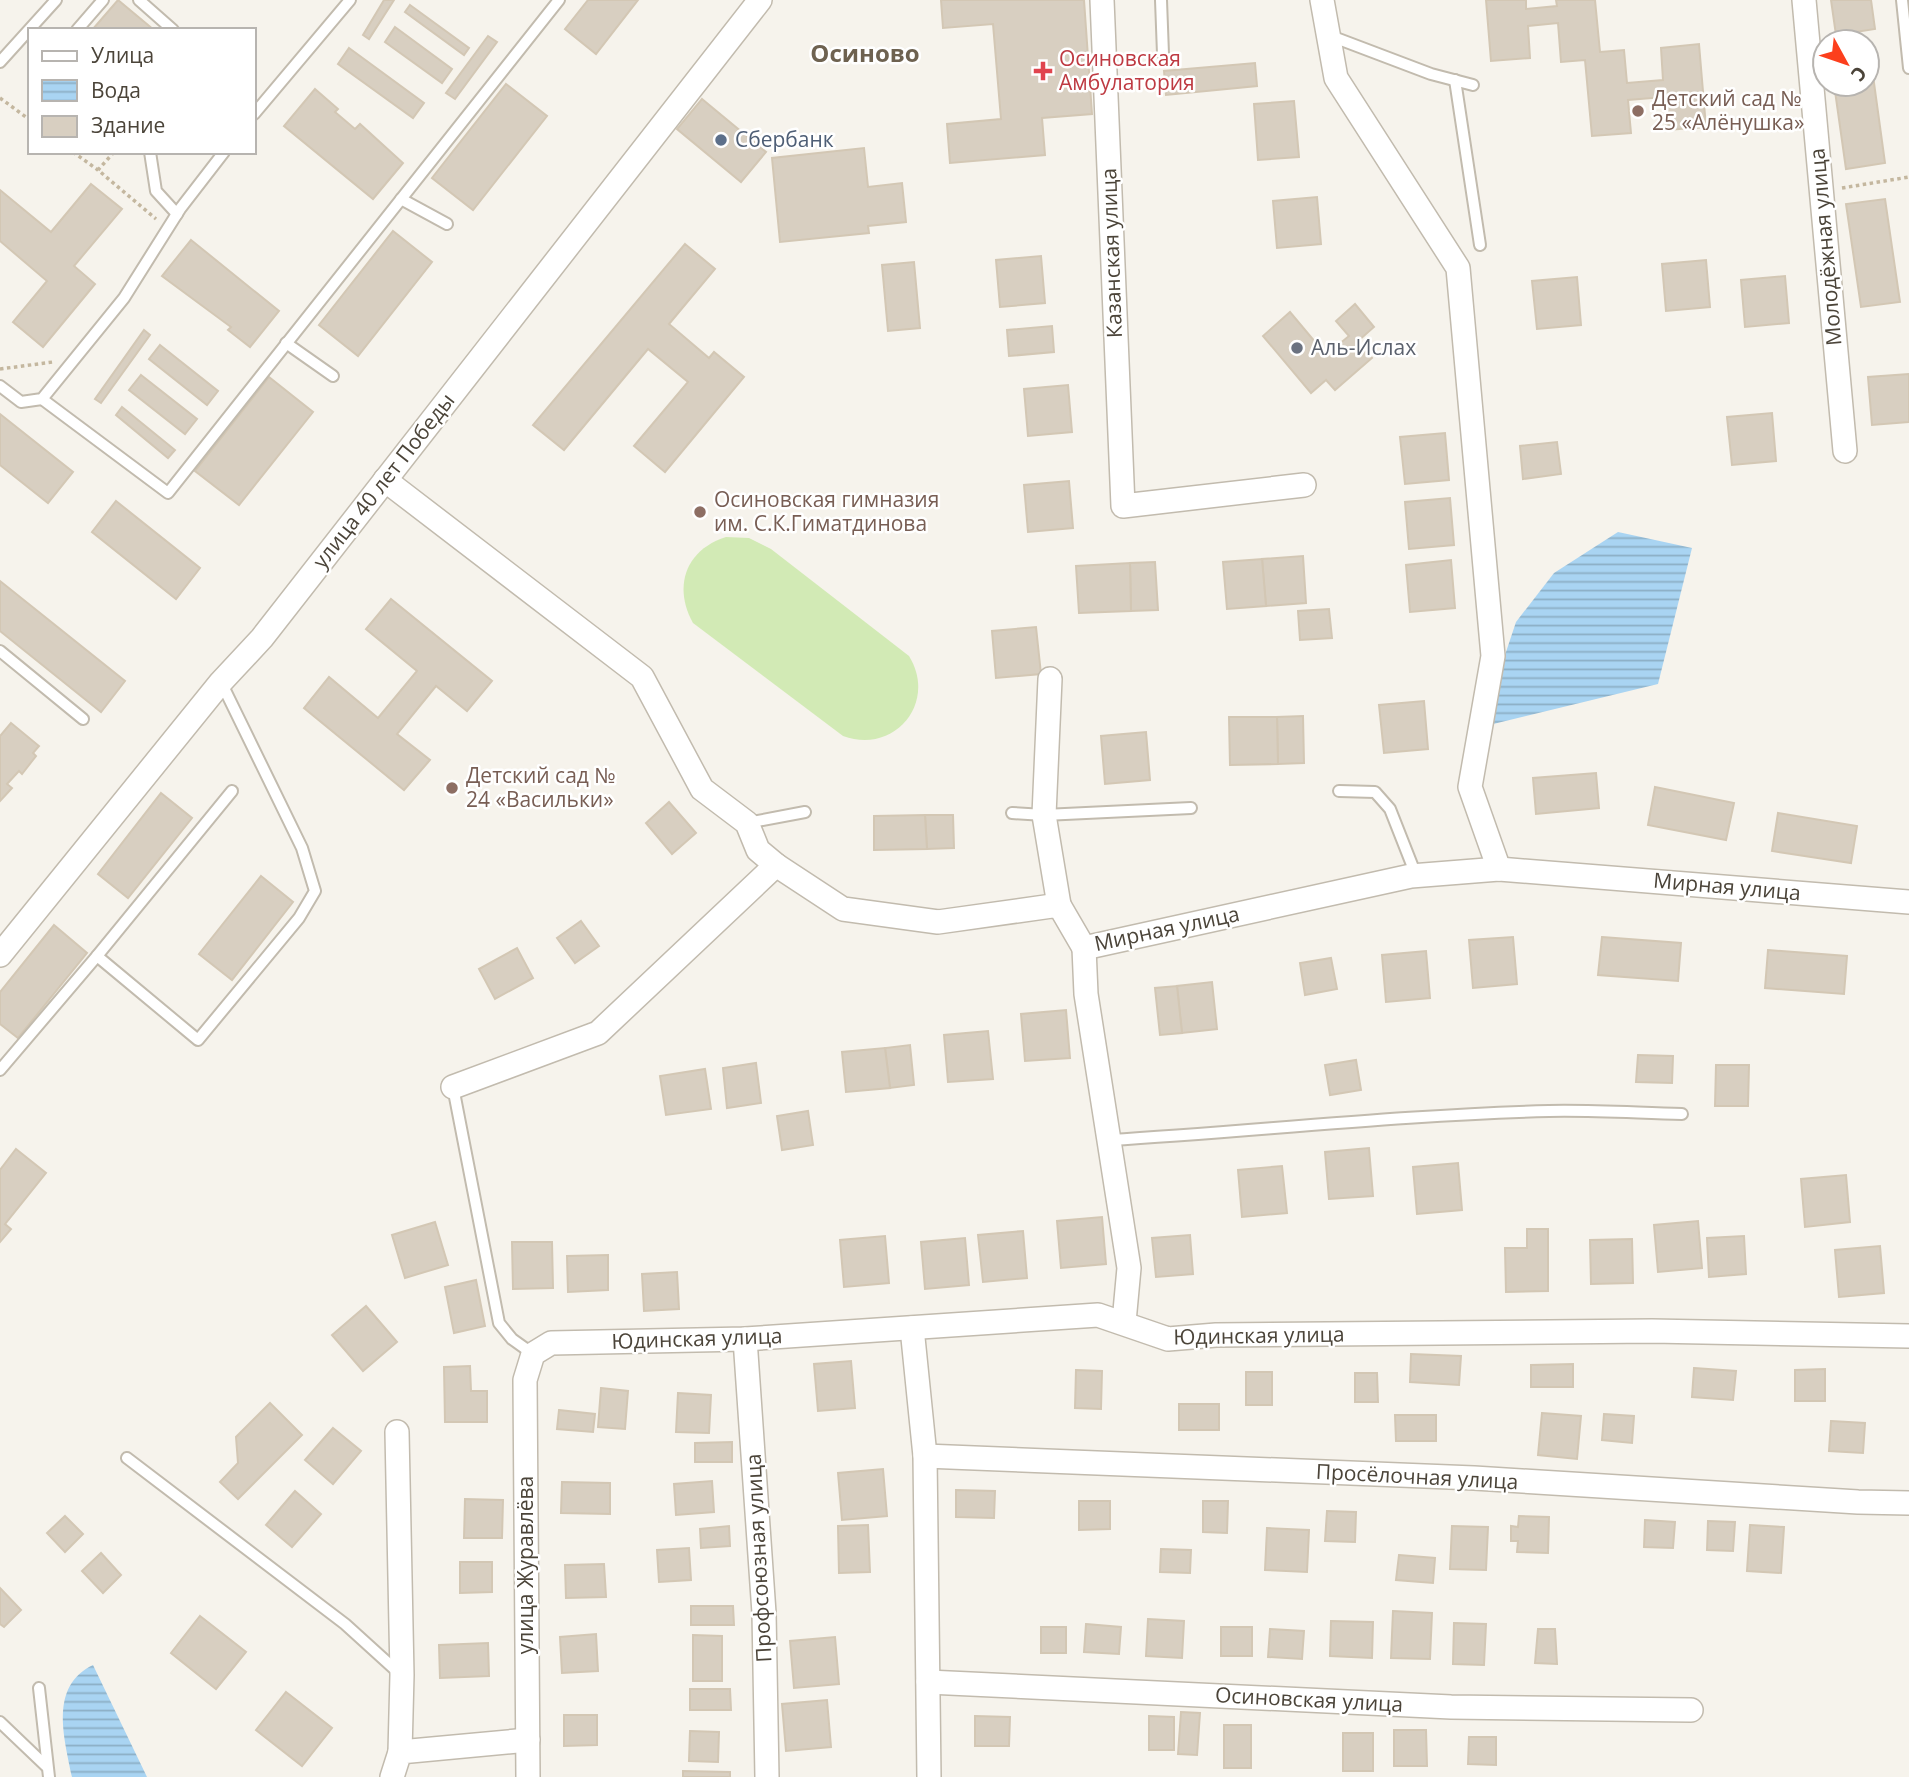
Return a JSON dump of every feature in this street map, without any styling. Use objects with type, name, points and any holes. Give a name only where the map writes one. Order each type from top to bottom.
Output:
[{"type":"street","name":"улица 40 лет Победы","points":[[0,955],[221,682],[262,638],[760,0]]},
{"type":"street","name":"Казанская улица","points":[[1102,0],[1122,506],[1304,485]]},
{"type":"street","points":[[1322,0],[1336,78],[1458,268],[1493,656],[1470,787],[1499,869]]},
{"type":"street","name":"Молодёжная улица","points":[[1804,0],[1845,452]]},
{"type":"street","points":[[385,480],[642,677],[702,789],[747,823],[758,850],[843,909],[938,922],[1059,905],[1044,815],[1050,679]]},
{"type":"street","points":[[453,1087],[598,1033],[776,864]]},
{"type":"street","name":"Мирная улица","points":[[1059,905],[1084,948],[1416,875],[1499,869],[1909,902]]},
{"type":"street","points":[[1084,948],[1086,995],[1129,1268],[1124,1322]]},
{"type":"street","name":"Юдинская улица","points":[[533,1354],[551,1343],[745,1339],[1098,1315],[1168,1339],[1216,1335],[1653,1331],[1909,1336]]},
{"type":"street","points":[[912,1328],[925,1456],[929,1777]]},
{"type":"street","name":"Профсоюзная улица","points":[[745,1339],[764,1613],[767,1777]]},
{"type":"street","name":"улица Журавлёва","points":[[528,1777],[525,1380],[533,1354]]},
{"type":"street","points":[[392,1777],[400,1752],[397,1432]]},
{"type":"street","name":"Просёлочная улица","points":[[925,1456],[1474,1478],[1909,1503]]},
{"type":"street","name":"Осиновская улица","points":[[928,1682],[1451,1707],[1691,1710]]},
{"type":"street","points":[[400,1752],[528,1740]]},
{"type":"lane","points":[[31,28],[56,0]]},
{"type":"lane","points":[[79,28],[103,0]]},
{"type":"lane","points":[[139,0],[171,28]]},
{"type":"lane","points":[[256,111],[350,0]]},
{"type":"lane","points":[[42,399],[168,493],[559,0]]},
{"type":"lane","points":[[1161,0],[1163,54]]},
{"type":"lane","points":[[1902,0],[1909,68]]},
{"type":"lane","points":[[0,62],[28,31]]},
{"type":"lane","points":[[1328,35],[1473,85]]},
{"type":"lane","points":[[1455,80],[1480,245]]},
{"type":"lane","points":[[256,95],[264,101]]},
{"type":"lane","points":[[150,154],[156,191],[177,214]]},
{"type":"lane","points":[[0,386],[20,402],[42,399],[124,298],[167,228],[222,154]]},
{"type":"lane","points":[[401,199],[447,225]]},
{"type":"lane","points":[[286,343],[333,376]]},
{"type":"lane","points":[[0,651],[83,719]]},
{"type":"lane","points":[[97,956],[198,1040],[299,918],[315,891],[302,848],[221,682]]},
{"type":"lane","points":[[0,1070],[232,791]]},
{"type":"lane","points":[[1339,792],[1376,792],[1390,809],[1416,875]]},
{"type":"lane","points":[[1012,813],[1044,815],[1191,808]]},
{"type":"lane","points":[[747,823],[805,812]]},
{"type":"lane","points":[[453,1087],[499,1323],[512,1339],[533,1354]]},
{"type":"lane","points":[[1110,1140],[1273,1130],[1366,1120],[1552,1111],[1682,1114]]},
{"type":"lane","points":[[127,1458],[345,1625],[401,1675]]},
{"type":"lane","points":[[39,1688],[48,1771]]},
{"type":"lane","points":[[0,1722],[48,1771]]},
{"type":"path","points":[[0,98],[28,119]]},
{"type":"path","points":[[77,154],[167,228]]},
{"type":"path","points":[[98,170],[112,154]]},
{"type":"path","points":[[1821,192],[1909,177]]},
{"type":"path","points":[[0,369],[74,359]]},
{"type":"green space","points":[[726,537],[749,538],[771,549],[909,656],[917,674],[918,691],[914,707],[906,721],[879,738],[862,740],[843,736],[693,623],[684,596],[687,571],[692,560],[701,551]]},
{"type":"water","points":[[1618,532],[1692,548],[1658,684],[1481,727],[1516,622],[1554,573]]},
{"type":"water","points":[[93,1665],[147,1777],[72,1777],[64,1730],[65,1699],[79,1674]]},
{"type":"building","points":[[118,0],[152,28],[94,28]]},
{"type":"building","points":[[384,0],[394,0],[369,39],[363,35]]},
{"type":"building","points":[[588,0],[638,0],[596,54],[565,29]]},
{"type":"building","name":"Осиновская Амбулатория","points":[[941,0],[1084,0],[1092,114],[1042,118],[1045,155],[950,163],[947,124],[1001,119],[993,24],[943,28]]},
{"type":"building","points":[[1486,0],[1526,0],[1526,9],[1557,6],[1556,0],[1595,0],[1600,52],[1624,50],[1627,83],[1663,80],[1661,48],[1699,44],[1706,127],[1667,130],[1664,97],[1628,100],[1631,133],[1592,136],[1585,60],[1561,62],[1558,23],[1528,26],[1530,58],[1491,61]]},
{"type":"building","points":[[1831,0],[1871,0],[1875,28],[1835,28]]},
{"type":"building","points":[[410,5],[469,48],[464,55],[405,12]]},
{"type":"building","points":[[395,27],[452,69],[442,83],[385,42]]},
{"type":"building","points":[[488,36],[497,42],[455,99],[446,93]]},
{"type":"building","points":[[349,48],[424,103],[413,118],[338,64]]},
{"type":"building","points":[[1255,63],[1257,86],[1166,95],[1164,71]]},
{"type":"building","points":[[506,84],[547,116],[473,210],[432,178]]},
{"type":"building","points":[[315,89],[338,109],[335,112],[355,129],[360,124],[403,163],[373,199],[284,126]]},
{"type":"building","points":[[1836,98],[1876,98],[1885,163],[1846,169]]},
{"type":"building","points":[[702,99],[766,152],[741,182],[677,129]]},
{"type":"building","points":[[1294,101],[1299,157],[1258,160],[1254,104]]},
{"type":"building","points":[[864,148],[868,187],[902,183],[906,222],[868,226],[869,233],[780,242],[772,158]]},
{"type":"building","points":[[91,184],[122,209],[74,266],[95,284],[43,347],[13,322],[47,281],[0,241],[0,190],[51,232]]},
{"type":"building","points":[[1317,197],[1321,244],[1277,248],[1273,201]]},
{"type":"building","points":[[1885,199],[1900,302],[1861,307],[1846,204]]},
{"type":"building","points":[[393,231],[432,262],[358,356],[319,325]]},
{"type":"building","points":[[191,240],[279,311],[250,347],[228,330],[231,327],[162,276]]},
{"type":"building","points":[[685,244],[715,269],[669,324],[709,358],[714,352],[744,377],[665,472],[634,446],[688,382],[648,349],[564,450],[533,425]]},
{"type":"building","points":[[1041,256],[1045,303],[1000,307],[996,260]]},
{"type":"building","points":[[1706,260],[1710,307],[1666,311],[1662,264]]},
{"type":"building","points":[[914,262],[920,328],[888,331],[882,265]]},
{"type":"building","points":[[1785,276],[1789,323],[1745,327],[1741,280]]},
{"type":"building","points":[[1577,277],[1581,325],[1537,329],[1532,281]]},
{"type":"building","name":"Аль-Ислах","points":[[1355,304],[1374,327],[1358,341],[1372,358],[1335,390],[1326,380],[1311,393],[1263,336],[1290,312],[1326,355],[1349,336],[1336,321]]},
{"type":"building","points":[[1052,326],[1054,352],[1009,356],[1007,330]]},
{"type":"building","points":[[144,330],[150,335],[101,403],[95,399]]},
{"type":"building","points":[[160,345],[218,391],[207,405],[149,359]]},
{"type":"building","points":[[1909,374],[1909,422],[1872,425],[1868,377]]},
{"type":"building","points":[[141,375],[197,419],[185,434],[129,390]]},
{"type":"building","points":[[269,377],[313,412],[239,505],[195,471]]},
{"type":"building","points":[[1068,385],[1072,432],[1028,436],[1024,389]]},
{"type":"building","points":[[122,407],[175,450],[168,458],[116,415]]},
{"type":"building","points":[[1772,413],[1776,461],[1732,465],[1727,417]]},
{"type":"building","points":[[0,414],[73,472],[48,503],[0,465]]},
{"type":"building","points":[[1445,433],[1449,480],[1405,484],[1400,437]]},
{"type":"building","points":[[1557,442],[1561,474],[1523,479],[1520,446]]},
{"type":"building","points":[[1069,481],[1073,528],[1028,532],[1024,485]]},
{"type":"building","points":[[1450,498],[1454,545],[1409,549],[1405,502]]},
{"type":"building","points":[[116,501],[200,568],[176,599],[92,532]]},
{"type":"building","points":[[1303,556],[1306,603],[1266,606],[1262,559]]},
{"type":"building","points":[[1262,559],[1266,606],[1227,609],[1223,562]]},
{"type":"building","points":[[1451,560],[1455,608],[1410,612],[1406,565]]},
{"type":"building","points":[[1155,562],[1158,610],[1131,611],[1130,563]]},
{"type":"building","points":[[1130,563],[1131,611],[1079,613],[1076,566]]},
{"type":"building","points":[[0,581],[125,681],[101,712],[0,631]]},
{"type":"building","points":[[391,599],[492,681],[467,711],[436,686],[397,734],[430,760],[404,790],[304,708],[329,677],[378,718],[417,671],[366,629]]},
{"type":"building","points":[[1329,609],[1332,638],[1300,640],[1298,611]]},
{"type":"building","points":[[1036,627],[1041,674],[996,678],[992,631]]},
{"type":"building","points":[[1424,701],[1428,749],[1384,753],[1379,705]]},
{"type":"building","points":[[1303,716],[1304,763],[1278,764],[1277,717]]},
{"type":"building","points":[[1229,717],[1277,717],[1278,764],[1230,765]]},
{"type":"building","points":[[11,723],[39,746],[33,753],[36,756],[22,774],[19,771],[7,784],[12,788],[0,801],[0,736]]},
{"type":"building","points":[[1146,732],[1150,780],[1105,784],[1101,736]]},
{"type":"building","points":[[1596,773],[1599,808],[1536,814],[1533,778]]},
{"type":"building","points":[[1655,787],[1734,803],[1726,840],[1648,825]]},
{"type":"building","points":[[161,793],[192,818],[128,898],[98,874]]},
{"type":"building","points":[[669,802],[696,833],[672,854],[646,823]]},
{"type":"building","points":[[1778,813],[1857,826],[1851,863],[1772,851]]},
{"type":"building","points":[[925,815],[953,815],[954,848],[927,849]]},
{"type":"building","points":[[925,815],[927,849],[874,850],[874,816]]},
{"type":"building","points":[[261,876],[293,902],[232,980],[199,954]]},
{"type":"building","points":[[581,921],[599,946],[575,963],[557,938]]},
{"type":"building","points":[[54,925],[87,953],[18,1038],[0,1024],[0,992]]},
{"type":"building","points":[[1513,937],[1517,984],[1473,988],[1469,940]]},
{"type":"building","points":[[1602,937],[1681,943],[1678,981],[1598,975]]},
{"type":"building","points":[[517,948],[533,978],[495,999],[479,969]]},
{"type":"building","points":[[1768,950],[1847,956],[1844,994],[1765,988]]},
{"type":"building","points":[[1426,951],[1430,998],[1386,1002],[1382,955]]},
{"type":"building","points":[[1331,958],[1337,989],[1305,995],[1300,963]]},
{"type":"building","points":[[1212,982],[1217,1029],[1182,1033],[1177,986]]},
{"type":"building","points":[[1177,986],[1182,1033],[1160,1035],[1155,988]]},
{"type":"building","points":[[1066,1010],[1070,1058],[1025,1061],[1021,1014]]},
{"type":"building","points":[[988,1031],[993,1079],[948,1082],[944,1035]]},
{"type":"building","points":[[910,1045],[914,1085],[890,1088],[885,1048]]},
{"type":"building","points":[[885,1048],[890,1088],[846,1092],[842,1052]]},
{"type":"building","points":[[1638,1055],[1673,1056],[1672,1083],[1636,1082]]},
{"type":"building","points":[[1356,1060],[1361,1090],[1330,1095],[1325,1065]]},
{"type":"building","points":[[756,1063],[761,1103],[727,1108],[723,1068]]},
{"type":"building","points":[[1716,1065],[1749,1065],[1748,1106],[1715,1106]]},
{"type":"building","points":[[705,1069],[711,1109],[666,1115],[660,1076]]},
{"type":"building","points":[[808,1111],[813,1145],[782,1150],[777,1116]]},
{"type":"building","points":[[1369,1148],[1373,1196],[1329,1199],[1325,1152]]},
{"type":"building","points":[[16,1149],[46,1173],[5,1224],[11,1229],[0,1242],[0,1170]]},
{"type":"building","points":[[1458,1163],[1462,1210],[1417,1214],[1413,1167]]},
{"type":"building","points":[[1282,1166],[1287,1213],[1242,1217],[1238,1170]]},
{"type":"building","points":[[1846,1175],[1850,1222],[1805,1227],[1801,1179]]},
{"type":"building","points":[[1102,1217],[1106,1264],[1061,1268],[1057,1221]]},
{"type":"building","points":[[1698,1221],[1702,1268],[1658,1272],[1654,1225]]},
{"type":"building","points":[[435,1222],[448,1265],[405,1278],[392,1235]]},
{"type":"building","points":[[1527,1229],[1548,1229],[1548,1291],[1506,1292],[1505,1248],[1527,1248]]},
{"type":"building","points":[[1023,1231],[1027,1278],[983,1282],[978,1235]]},
{"type":"building","points":[[1190,1235],[1193,1274],[1156,1277],[1152,1238]]},
{"type":"building","points":[[885,1236],[889,1283],[844,1287],[840,1240]]},
{"type":"building","points":[[1744,1236],[1746,1274],[1709,1277],[1707,1238]]},
{"type":"building","points":[[965,1238],[969,1285],[925,1289],[921,1242]]},
{"type":"building","points":[[1632,1239],[1633,1283],[1591,1284],[1590,1240]]},
{"type":"building","points":[[512,1242],[552,1242],[553,1288],[513,1289]]},
{"type":"building","points":[[1880,1246],[1884,1293],[1839,1297],[1835,1250]]},
{"type":"building","points":[[608,1255],[608,1290],[568,1292],[567,1256]]},
{"type":"building","points":[[677,1272],[679,1309],[644,1311],[642,1274]]},
{"type":"building","points":[[476,1280],[485,1326],[454,1333],[445,1287]]},
{"type":"building","points":[[366,1306],[397,1342],[363,1371],[332,1335]]},
{"type":"building","points":[[1411,1354],[1461,1356],[1459,1385],[1410,1382]]},
{"type":"building","points":[[851,1361],[855,1408],[818,1411],[814,1364]]},
{"type":"building","points":[[1573,1364],[1573,1387],[1531,1387],[1531,1365]]},
{"type":"building","points":[[470,1366],[471,1391],[487,1391],[487,1422],[445,1422],[444,1367]]},
{"type":"building","points":[[1694,1368],[1736,1371],[1733,1400],[1692,1397]]},
{"type":"building","points":[[1825,1369],[1825,1401],[1795,1401],[1795,1370]]},
{"type":"building","points":[[1076,1370],[1102,1371],[1101,1409],[1075,1408]]},
{"type":"building","points":[[1246,1372],[1272,1372],[1272,1405],[1246,1405]]},
{"type":"building","points":[[1355,1373],[1377,1373],[1378,1402],[1355,1402]]},
{"type":"building","points":[[601,1388],[628,1391],[625,1429],[598,1427]]},
{"type":"building","points":[[678,1393],[711,1395],[709,1433],[676,1432]]},
{"type":"building","points":[[270,1403],[302,1435],[238,1499],[220,1482],[238,1463],[236,1437]]},
{"type":"building","points":[[1179,1404],[1219,1404],[1219,1430],[1179,1430]]},
{"type":"building","points":[[559,1410],[595,1414],[593,1432],[557,1429]]},
{"type":"building","points":[[1542,1413],[1581,1416],[1577,1459],[1538,1455]]},
{"type":"building","points":[[1604,1414],[1634,1416],[1632,1443],[1602,1440]]},
{"type":"building","points":[[1395,1415],[1436,1415],[1436,1441],[1396,1441]]},
{"type":"building","points":[[1831,1421],[1865,1423],[1863,1453],[1829,1451]]},
{"type":"building","points":[[333,1428],[361,1451],[333,1484],[305,1460]]},
{"type":"building","points":[[732,1442],[732,1462],[695,1462],[695,1443]]},
{"type":"building","points":[[883,1469],[887,1516],[842,1520],[838,1473]]},
{"type":"building","points":[[712,1481],[714,1512],[676,1515],[674,1484]]},
{"type":"building","points":[[562,1482],[610,1483],[610,1514],[561,1513]]},
{"type":"building","points":[[956,1490],[995,1491],[994,1518],[956,1517]]},
{"type":"building","points":[[295,1491],[321,1514],[292,1547],[266,1525]]},
{"type":"building","points":[[465,1499],[503,1500],[502,1538],[464,1538]]},
{"type":"building","points":[[1079,1501],[1110,1501],[1110,1529],[1079,1530]]},
{"type":"building","points":[[1203,1501],[1228,1501],[1227,1533],[1203,1532]]},
{"type":"building","points":[[1327,1511],[1356,1512],[1355,1542],[1325,1541]]},
{"type":"building","points":[[65,1516],[83,1534],[65,1552],[47,1533]]},
{"type":"building","points":[[1519,1516],[1549,1517],[1548,1553],[1517,1552],[1518,1541],[1511,1541],[1511,1526],[1518,1527]]},
{"type":"building","points":[[1645,1520],[1675,1522],[1673,1548],[1644,1547]]},
{"type":"building","points":[[1708,1521],[1735,1522],[1733,1551],[1707,1550]]},
{"type":"building","points":[[868,1525],[870,1572],[839,1573],[838,1526]]},
{"type":"building","points":[[1750,1525],[1784,1527],[1781,1573],[1747,1571]]},
{"type":"building","points":[[729,1526],[730,1546],[701,1548],[700,1529]]},
{"type":"building","points":[[1452,1526],[1488,1527],[1486,1570],[1450,1569]]},
{"type":"building","points":[[1267,1528],[1309,1530],[1307,1572],[1265,1570]]},
{"type":"building","points":[[689,1548],[691,1580],[659,1582],[657,1550]]},
{"type":"building","points":[[1161,1549],[1191,1550],[1190,1573],[1160,1572]]},
{"type":"building","points":[[101,1553],[121,1575],[103,1593],[82,1571]]},
{"type":"building","points":[[1399,1555],[1435,1558],[1433,1583],[1396,1580]]},
{"type":"building","points":[[460,1562],[492,1562],[492,1592],[460,1593]]},
{"type":"building","points":[[604,1564],[606,1597],[566,1598],[565,1565]]},
{"type":"building","points":[[0,1588],[21,1610],[4,1627],[0,1624]]},
{"type":"building","points":[[691,1606],[733,1606],[734,1625],[691,1625]]},
{"type":"building","points":[[1393,1611],[1432,1613],[1430,1659],[1391,1658]]},
{"type":"building","points":[[200,1616],[246,1652],[216,1689],[171,1653]]},
{"type":"building","points":[[1148,1619],[1184,1621],[1182,1658],[1146,1656]]},
{"type":"building","points":[[1331,1621],[1373,1622],[1372,1658],[1330,1656]]},
{"type":"building","points":[[1454,1623],[1486,1624],[1484,1665],[1453,1664]]},
{"type":"building","points":[[1086,1624],[1121,1627],[1119,1654],[1084,1652]]},
{"type":"building","points":[[1041,1627],[1066,1627],[1066,1653],[1041,1653]]},
{"type":"building","points":[[1221,1627],[1252,1627],[1252,1656],[1221,1656]]},
{"type":"building","points":[[1270,1629],[1304,1631],[1302,1659],[1268,1657]]},
{"type":"building","points":[[1538,1629],[1555,1629],[1557,1664],[1535,1663]]},
{"type":"building","points":[[596,1634],[598,1671],[562,1673],[560,1637]]},
{"type":"building","points":[[693,1635],[722,1636],[722,1681],[693,1681]]},
{"type":"building","points":[[835,1637],[839,1684],[794,1688],[790,1641]]},
{"type":"building","points":[[488,1643],[489,1676],[440,1678],[439,1645]]},
{"type":"building","points":[[690,1689],[730,1689],[731,1710],[690,1710]]},
{"type":"building","points":[[286,1692],[332,1728],[302,1766],[256,1730]]},
{"type":"building","points":[[827,1700],[831,1747],[786,1751],[782,1704]]},
{"type":"building","points":[[1181,1712],[1200,1713],[1197,1755],[1178,1754]]},
{"type":"building","points":[[564,1715],[597,1715],[597,1745],[564,1746]]},
{"type":"building","points":[[975,1716],[1010,1717],[1009,1746],[975,1746]]},
{"type":"building","points":[[1149,1716],[1174,1717],[1174,1750],[1149,1750]]},
{"type":"building","points":[[1224,1725],[1251,1725],[1251,1768],[1224,1768]]},
{"type":"building","points":[[1394,1730],[1426,1730],[1427,1766],[1394,1766]]},
{"type":"building","points":[[690,1731],[719,1732],[718,1762],[689,1761]]},
{"type":"building","points":[[1343,1733],[1373,1733],[1373,1771],[1343,1771]]},
{"type":"building","points":[[1469,1737],[1496,1737],[1496,1765],[1468,1764]]},
{"type":"building","points":[[683,1771],[730,1772],[730,1777],[683,1777]]},
{"type":"place","name":"Осиновская Амбулатория","points":[[1043,71]]},
{"type":"place","name":"Детский сад № 25 «Алёнушка»","points":[[1638,111]]},
{"type":"place","name":"Сбербанк","points":[[721,140]]},
{"type":"place","name":"Аль-Ислах","points":[[1297,348]]},
{"type":"place","name":"Осиновская гимназия им. С.К.Гиматдинова","points":[[700,512]]},
{"type":"place","name":"Детский сад № 24 «Васильки»","points":[[452,788]]},
{"type":"district","name":"Осиново","points":[[865,54]]}]
